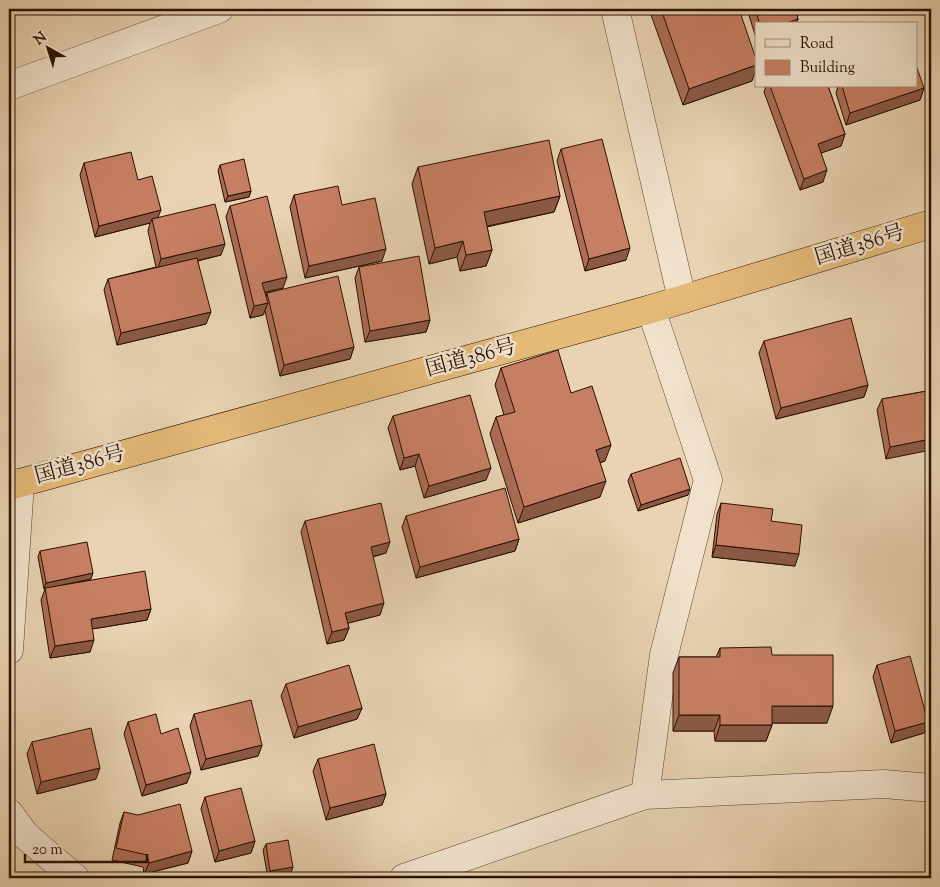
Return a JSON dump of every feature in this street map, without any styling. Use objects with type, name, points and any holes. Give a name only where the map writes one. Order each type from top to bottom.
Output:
[{"type":"highway","name":"国道386号","points":[[14,484],[651,309],[931,224]]},
{"type":"street","points":[[9,86],[219,9]]},
{"type":"street","points":[[615,9],[682,300]]},
{"type":"street","points":[[645,795],[664,655],[708,480],[651,309]]},
{"type":"street","points":[[9,650],[14,484]]},
{"type":"street","points":[[404,878],[645,795],[884,784],[931,788]]},
{"type":"street","points":[[9,813],[26,836],[75,878]]},
{"type":"building","points":[[661,9],[739,9],[755,56],[755,65],[689,89]]},
{"type":"building","points":[[755,9],[795,9],[798,19],[789,22],[759,22]]},
{"type":"building","points":[[918,71],[924,88],[850,113],[843,88],[918,88]]},
{"type":"building","points":[[771,88],[829,88],[845,134],[818,144],[827,170],[804,179]]},
{"type":"building","points":[[602,139],[630,248],[589,259],[561,149]]},
{"type":"building","points":[[549,140],[560,196],[484,212],[492,250],[466,255],[463,241],[435,248],[418,167]]},
{"type":"building","points":[[131,152],[138,180],[152,176],[161,210],[99,226],[84,163]]},
{"type":"building","points":[[244,159],[251,191],[228,196],[220,165]]},
{"type":"building","points":[[338,186],[342,205],[375,198],[386,249],[309,266],[294,195]]},
{"type":"building","points":[[267,196],[287,277],[262,283],[268,303],[254,306],[230,206]]},
{"type":"building","points":[[215,204],[225,244],[161,259],[152,219]]},
{"type":"building","points":[[419,256],[430,320],[370,331],[359,267]]},
{"type":"building","points":[[197,258],[211,312],[121,333],[108,279]]},
{"type":"building","points":[[338,276],[354,347],[284,365],[267,293]]},
{"type":"building","points":[[851,318],[868,385],[781,408],[764,341]]},
{"type":"building","points":[[558,350],[571,393],[592,386],[611,445],[596,450],[606,481],[524,507],[496,417],[515,412],[501,368]]},
{"type":"building","points":[[927,391],[931,413],[931,439],[890,447],[882,399]]},
{"type":"building","points":[[470,395],[491,468],[429,486],[419,454],[404,458],[393,416]]},
{"type":"building","points":[[680,458],[690,489],[641,505],[631,474]]},
{"type":"building","points":[[505,488],[519,539],[420,567],[406,516]]},
{"type":"building","points":[[381,503],[390,542],[371,547],[384,603],[345,613],[349,628],[332,632],[305,521]]},
{"type":"building","points":[[721,503],[773,509],[771,521],[802,525],[799,554],[716,545]]},
{"type":"building","points":[[87,542],[93,573],[46,583],[40,551]]},
{"type":"building","points":[[145,571],[151,609],[91,619],[94,640],[55,646],[45,588]]},
{"type":"building","points":[[771,647],[772,655],[833,655],[833,706],[772,706],[772,725],[720,725],[720,715],[679,715],[679,657],[720,657],[720,648]]},
{"type":"building","points":[[910,656],[928,722],[895,731],[877,665]]},
{"type":"building","points":[[349,665],[362,708],[298,727],[286,684]]},
{"type":"building","points":[[251,700],[262,745],[206,759],[194,714]]},
{"type":"building","points":[[156,714],[161,734],[178,728],[191,772],[146,785],[128,722]]},
{"type":"building","points":[[91,728],[100,768],[41,782],[32,742]]},
{"type":"building","points":[[374,744],[386,794],[330,808],[318,759]]},
{"type":"building","points":[[241,788],[255,841],[219,851],[205,797]]},
{"type":"building","points":[[180,804],[192,851],[149,863],[147,855],[116,848],[124,812],[138,815]]},
{"type":"building","points":[[288,840],[293,867],[270,871],[266,844]]}]
